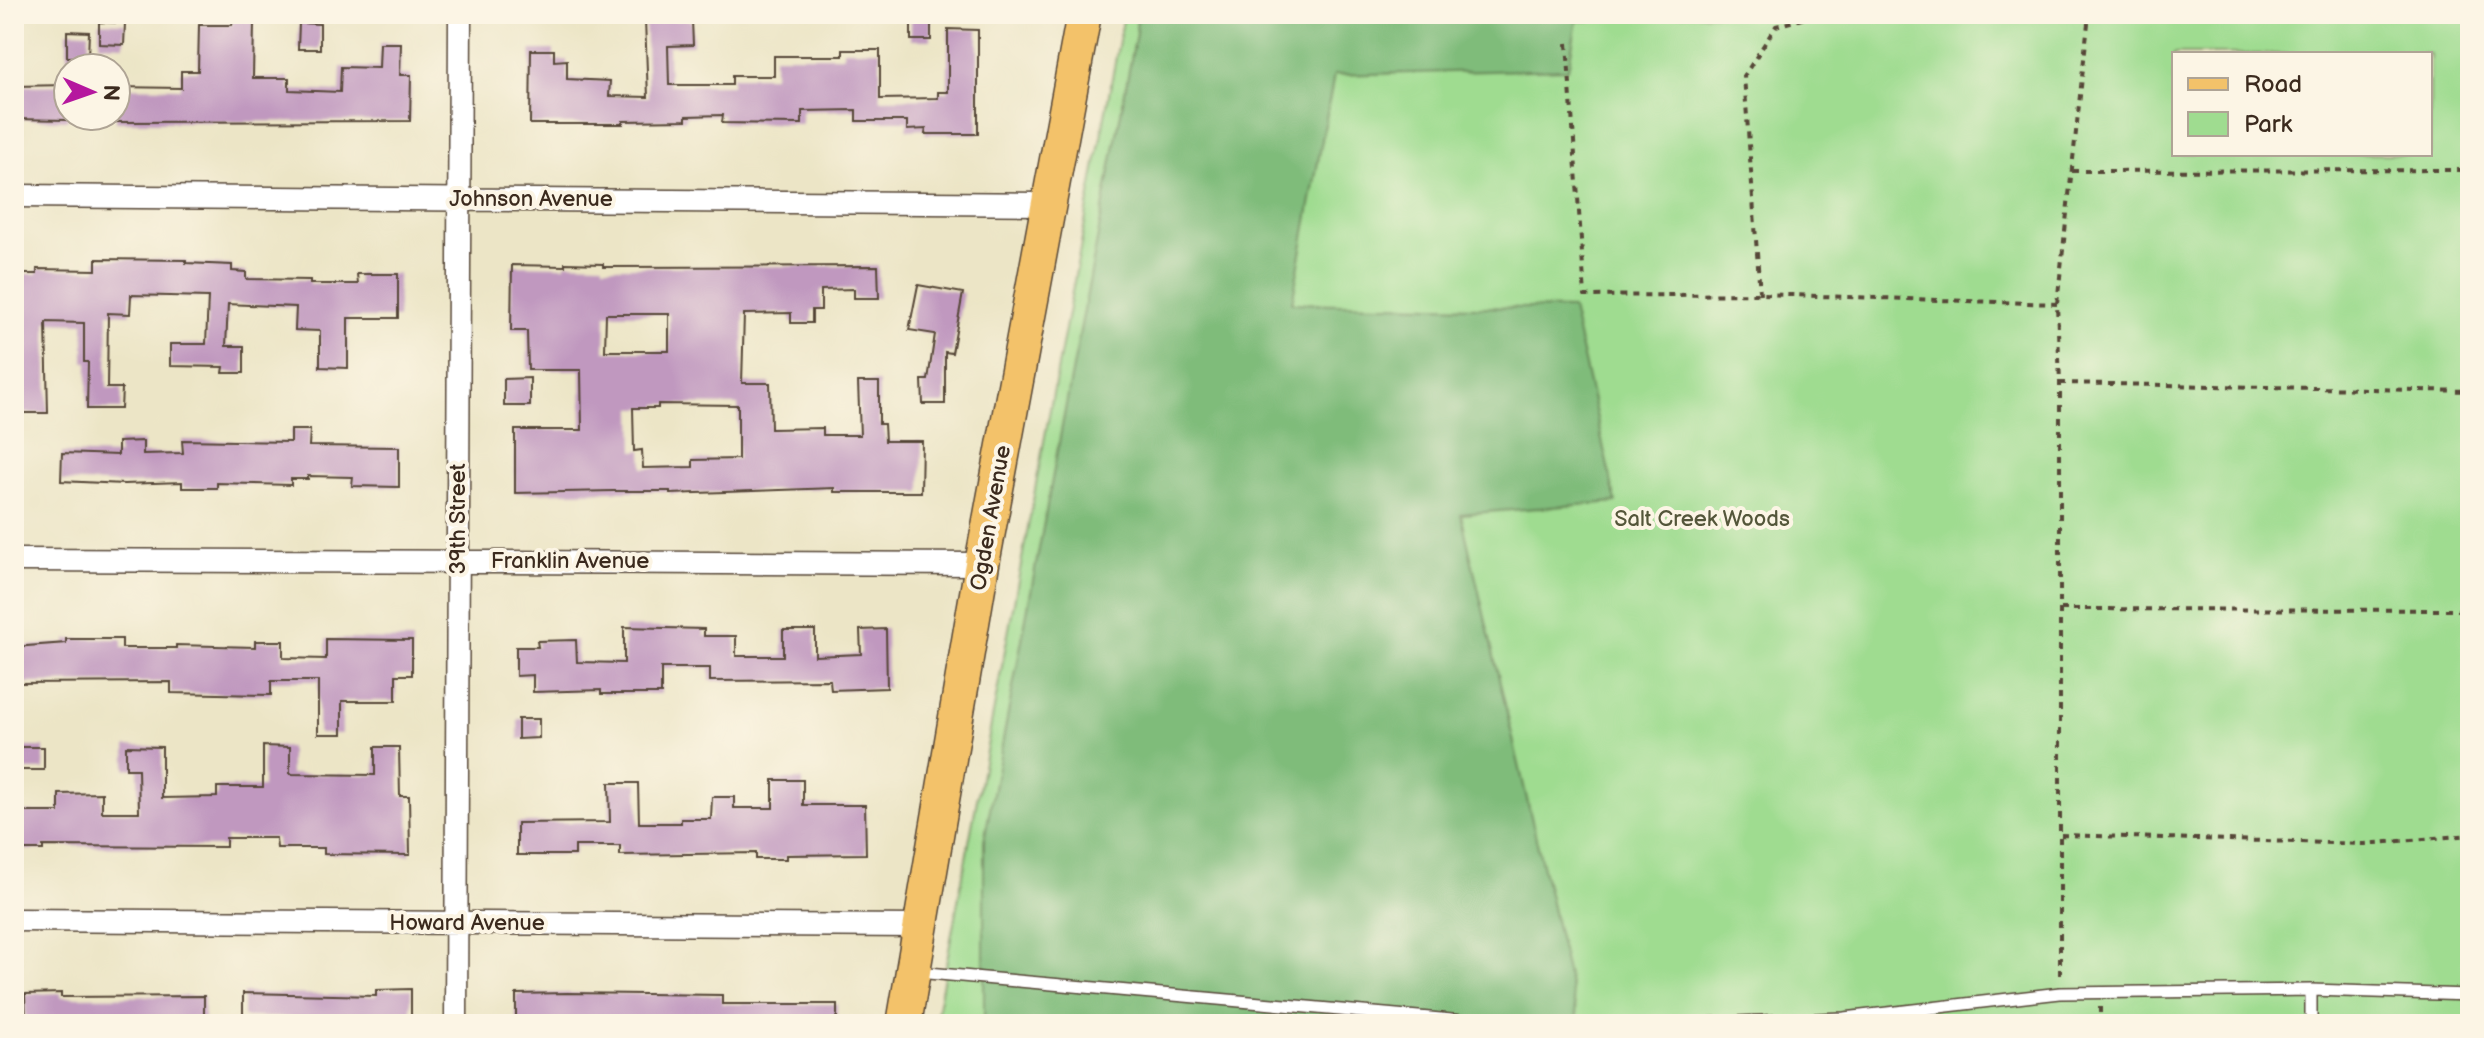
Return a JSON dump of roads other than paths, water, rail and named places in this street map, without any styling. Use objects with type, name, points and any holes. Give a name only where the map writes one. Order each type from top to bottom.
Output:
[{"type":"main road","name":"Ogden Avenue","points":[[904,1024],[982,564],[1084,14]]},
{"type":"street","name":"39th Street","points":[[456,1024],[460,14]]},
{"type":"street","name":"Johnson Avenue","points":[[14,196],[1048,204]]},
{"type":"street","name":"Franklin Avenue","points":[[14,560],[982,564]]},
{"type":"street","name":"Howard Avenue","points":[[14,920],[919,926]]},
{"type":"lane","points":[[912,972],[1496,1024]]},
{"type":"lane","points":[[2311,990],[2311,1024]]},
{"type":"lane","points":[[1682,1024],[1844,1018],[2060,993],[2311,990],[2470,995]]},
{"type":"park label","name":"Salt Creek Woods","points":[[1702,519]]}]
